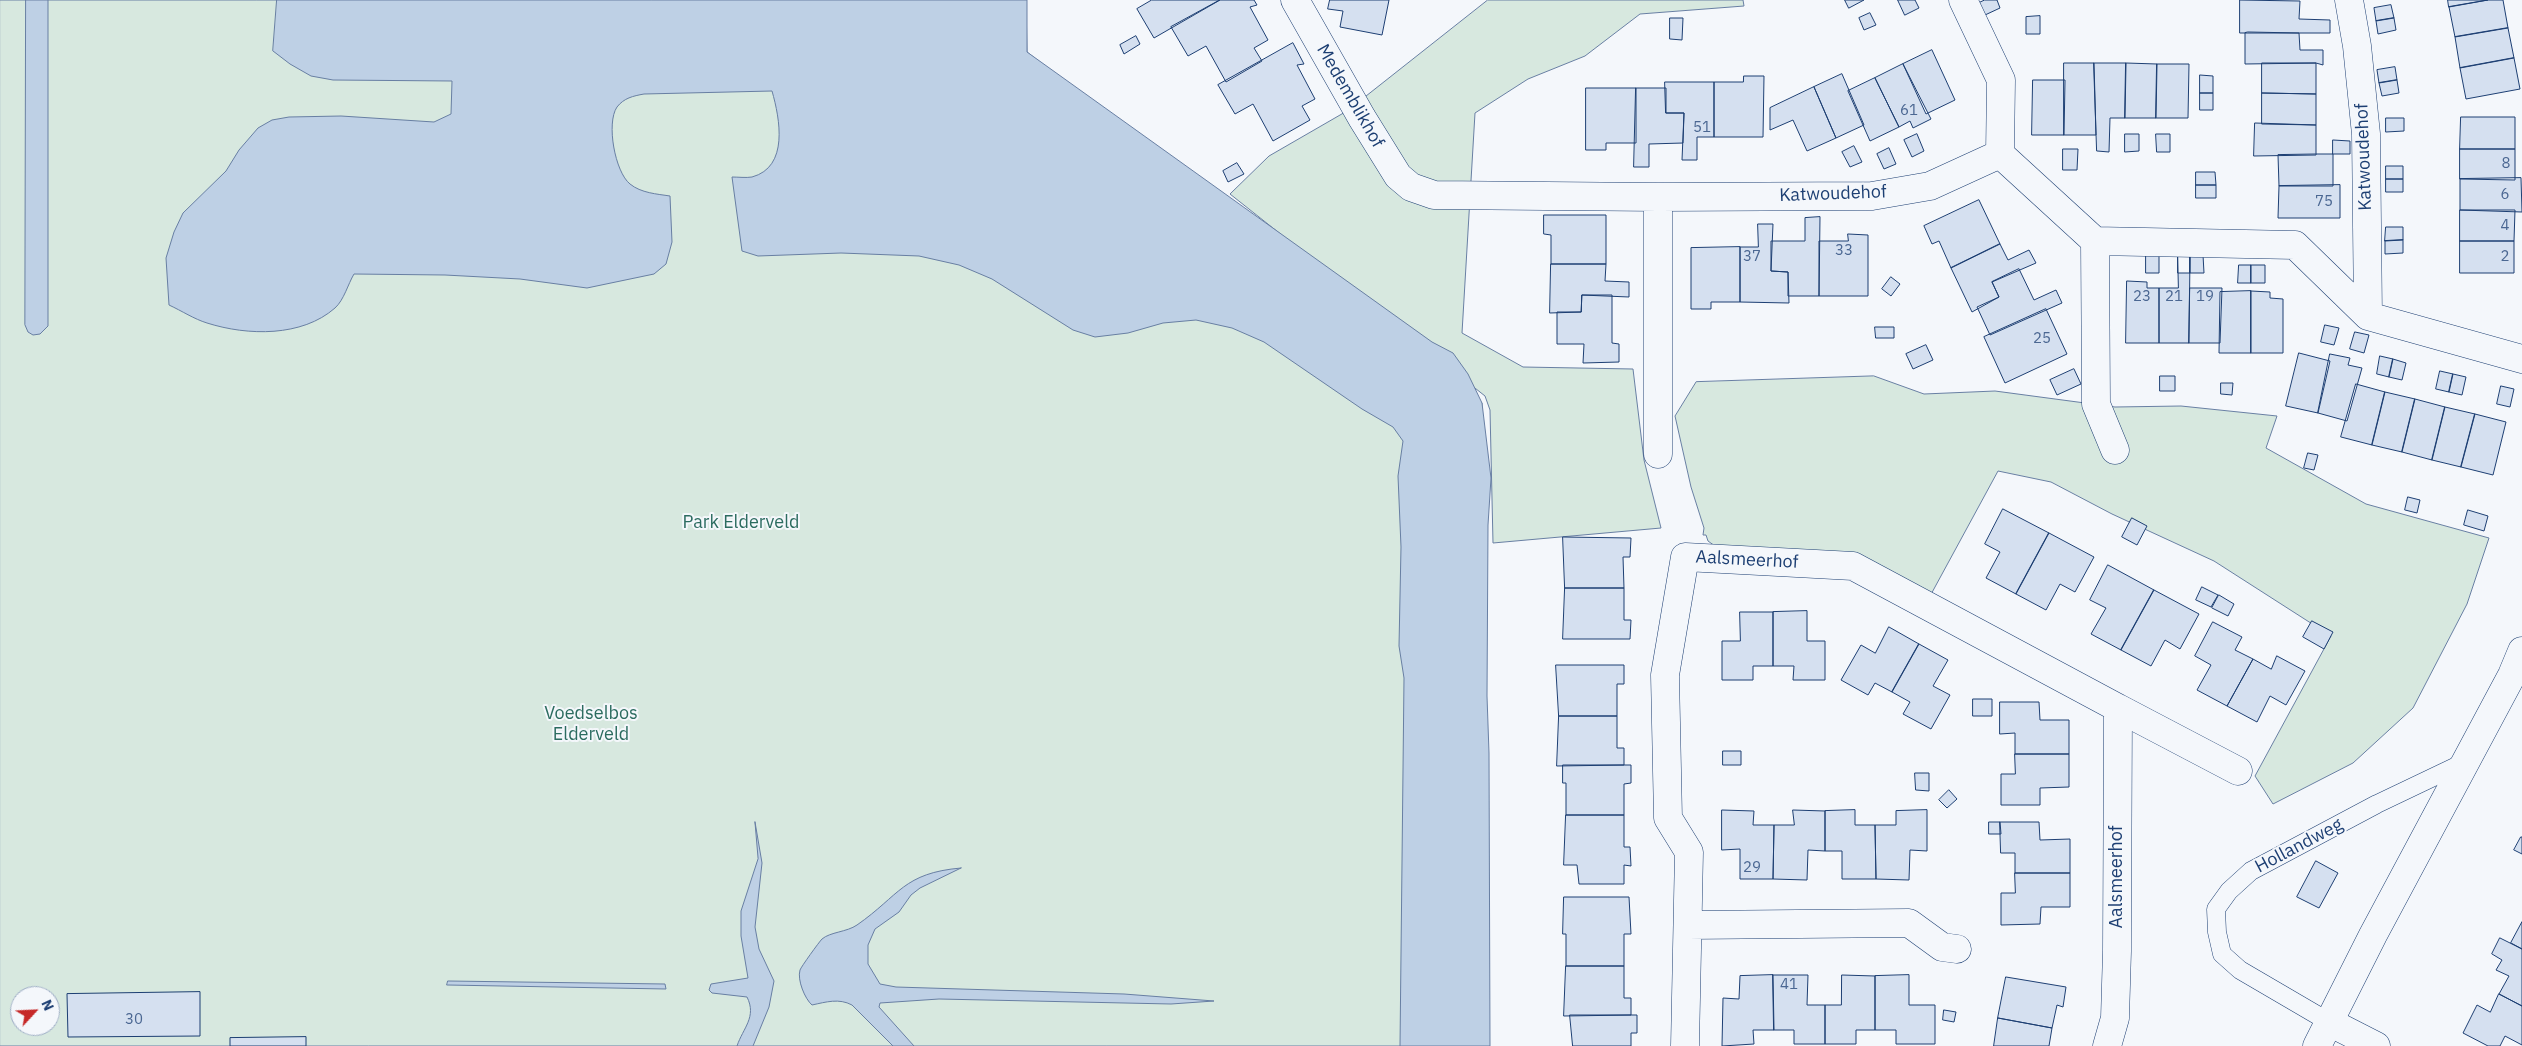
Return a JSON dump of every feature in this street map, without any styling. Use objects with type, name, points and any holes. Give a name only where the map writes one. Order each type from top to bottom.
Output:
[{"type":"street","name":"Medemblikhof","points":[[1295,0],[1382,151],[1398,176],[1412,187]]},
{"type":"street","points":[[1963,0],[2001,80],[2000,154],[2095,241],[2295,246],[2368,316],[2522,359]]},
{"type":"street","name":"Katwoudehof","points":[[2349,0],[2357,46],[2366,134],[2368,316]]},
{"type":"street","name":"Katwoudehof","points":[[1412,187],[1434,195],[1872,196],[1930,186],[2000,154]]},
{"type":"street","points":[[1658,197],[1658,454]]},
{"type":"street","points":[[2095,241],[2096,404],[2115,450]]},
{"type":"street","name":"Aalsmeerhof","points":[[1685,1046],[1689,852],[1668,818],[1665,675],[1686,556],[1853,566],[2238,771]]},
{"type":"street","points":[[2316,1046],[2512,675],[2522,652]]},
{"type":"street","name":"Aalsmeerhof","points":[[2107,1046],[2115,1018],[2118,708]]},
{"type":"street","points":[[1688,925],[1909,923],[1942,947],[1957,950]]},
{"type":"street","points":[[2329,1022],[2376,1046]]},
{"type":"lane","name":"Hollandweg","points":[[2329,1022],[2240,970],[2222,954],[2217,932],[2216,909],[2229,891],[2251,871],[2377,804],[2467,761]]},
{"type":"green space","name":"Park Elderveld","points":[[0,0],[1026,0],[1027,52],[1482,403],[1475,1046],[0,1046]]},
{"type":"green space","points":[[1488,0],[1743,0],[1744,6],[1640,14],[1585,56],[1528,79],[1475,113],[1462,333],[1523,367],[1633,369],[1644,460],[1661,528],[1493,543],[1490,410],[1485,396],[1230,194],[1269,156],[1347,111]]},
{"type":"green space","points":[[1874,376],[1924,394],[1995,391],[2115,407],[2181,406],[2277,416],[2266,448],[2366,504],[2489,538],[2467,604],[2413,708],[2353,763],[2273,804],[2255,776],[2331,636],[2214,561],[2112,514],[2051,482],[1998,471],[1929,598],[1853,557],[1726,554],[1708,541],[1706,535],[1703,535],[1704,528],[1691,487],[1675,416],[1696,382]]},
{"type":"water","points":[[26,0],[48,0],[48,326],[40,334],[33,335],[28,332],[25,325]]},
{"type":"water","points":[[277,0],[1027,0],[1027,52],[1432,342],[1453,353],[1468,374],[1482,403],[1491,478],[1488,525],[1487,696],[1489,753],[1490,1046],[1400,1046],[1404,678],[1399,646],[1401,547],[1398,476],[1403,441],[1393,427],[1362,409],[1264,342],[1232,328],[1196,320],[1163,323],[1128,333],[1095,337],[1073,330],[992,279],[959,265],[919,256],[841,253],[758,256],[742,251],[732,177],[752,177],[764,172],[772,163],[777,153],[779,128],[772,91],[644,94],[629,98],[617,107],[612,124],[612,135],[616,159],[625,178],[630,184],[649,193],[670,196],[672,242],[666,264],[654,274],[587,288],[520,279],[445,275],[354,274],[335,308],[322,318],[291,329],[257,332],[223,327],[202,321],[169,305],[166,258],[174,232],[183,213],[226,171],[239,150],[258,128],[272,120],[289,117],[341,116],[434,122],[451,114],[452,81],[333,80],[311,76],[290,64],[273,51]]},
{"type":"water","points":[[755,822],[762,863],[755,927],[759,949],[774,981],[769,1007],[753,1046],[737,1046],[750,1017],[750,1004],[747,997],[712,993],[709,990],[711,984],[748,978],[741,936],[741,911],[758,859]]},
{"type":"water","points":[[961,868],[920,888],[911,895],[899,912],[875,929],[868,945],[868,964],[880,984],[896,987],[1124,994],[1214,1001],[1171,1004],[939,999],[880,1003],[879,1007],[914,1046],[893,1046],[852,1005],[832,1001],[812,1005],[809,1002],[804,994],[799,974],[810,954],[822,939],[857,925],[914,880],[926,875]]},
{"type":"water","points":[[448,981],[665,984],[666,989],[447,985]]},
{"type":"building","points":[[1152,0],[1220,0],[1154,38],[1137,9]]},
{"type":"building","points":[[1220,0],[1254,0],[1257,5],[1250,7],[1268,40],[1254,48],[1262,61],[1226,82],[1206,46],[1188,56],[1171,27]]},
{"type":"building","points":[[1330,0],[1389,0],[1382,35],[1340,27],[1343,11],[1328,9]]},
{"type":"building","points":[[1845,0],[1864,0],[1849,8]]},
{"type":"building","points":[[1898,0],[1915,0],[1919,8],[1905,15]]},
{"type":"building","points":[[1985,0],[1997,0],[2000,8],[1985,15],[1979,3]]},
{"type":"building","points":[[2240,0],[2300,1],[2299,19],[2330,20],[2330,33],[2240,33]]},
{"type":"building","points":[[2448,0],[2488,0],[2449,7]]},
{"type":"building","points":[[2488,0],[2503,0],[2508,28],[2455,37],[2449,7]]},
{"type":"building","points":[[2391,5],[2394,18],[2376,21],[2374,8]]},
{"type":"building","points":[[1870,13],[1876,25],[1864,30],[1859,18]]},
{"type":"building","points":[[2040,16],[2040,34],[2026,34],[2026,17]]},
{"type":"building","points":[[1670,18],[1683,18],[1682,40],[1670,39]]},
{"type":"building","points":[[2394,18],[2396,30],[2378,34],[2376,21]]},
{"type":"building","points":[[2508,28],[2514,58],[2460,68],[2455,37]]},
{"type":"building","points":[[2245,33],[2299,33],[2300,50],[2323,50],[2323,65],[2316,63],[2245,64]]},
{"type":"building","points":[[1136,36],[1140,44],[1124,54],[1120,45]]},
{"type":"building","points":[[1293,43],[1304,64],[1297,65],[1315,99],[1302,106],[1310,120],[1273,141],[1253,104],[1235,114],[1218,85]]},
{"type":"building","points":[[1932,50],[1955,100],[1926,114],[1903,64]]},
{"type":"building","points":[[2514,58],[2520,89],[2466,99],[2460,68]]},
{"type":"building","points":[[2064,63],[2094,63],[2096,135],[2064,135]]},
{"type":"building","points":[[2094,63],[2126,63],[2125,118],[2110,118],[2109,152],[2097,151]]},
{"type":"building","points":[[2126,63],[2157,64],[2156,118],[2125,118]]},
{"type":"building","points":[[2262,63],[2316,63],[2316,94],[2262,93]]},
{"type":"building","points":[[1903,64],[1931,119],[1913,128],[1910,121],[1899,127],[1875,78]]},
{"type":"building","points":[[2157,64],[2189,64],[2188,118],[2156,118]]},
{"type":"building","points":[[2395,67],[2397,80],[2379,83],[2377,70]]},
{"type":"building","points":[[1842,74],[1864,125],[1836,138],[1814,87]]},
{"type":"building","points":[[2200,75],[2213,76],[2213,93],[2200,93]]},
{"type":"building","points":[[1744,76],[1764,76],[1763,137],[1714,137],[1714,82],[1743,82]]},
{"type":"building","points":[[1875,78],[1899,127],[1870,141],[1848,91]]},
{"type":"building","points":[[2033,80],[2065,80],[2064,135],[2032,135]]},
{"type":"building","points":[[2397,80],[2399,93],[2382,96],[2379,83]]},
{"type":"building","points":[[1665,82],[1714,82],[1714,137],[1697,137],[1697,160],[1682,160],[1684,113],[1666,113]]},
{"type":"building","points":[[1814,87],[1836,138],[1807,151],[1793,120],[1770,130],[1770,108]]},
{"type":"building","points":[[1586,88],[1636,88],[1636,143],[1606,143],[1606,150],[1586,150]]},
{"type":"building","points":[[1636,88],[1666,88],[1666,113],[1684,113],[1683,143],[1649,144],[1649,167],[1634,167]]},
{"type":"building","points":[[2200,93],[2213,93],[2213,110],[2200,110]]},
{"type":"building","points":[[2262,93],[2316,94],[2316,125],[2262,124]]},
{"type":"building","points":[[2461,117],[2515,117],[2515,149],[2460,149]]},
{"type":"building","points":[[2386,118],[2404,118],[2404,131],[2386,132]]},
{"type":"building","points":[[2255,123],[2316,125],[2316,155],[2254,156]]},
{"type":"building","points":[[1917,134],[1924,151],[1912,157],[1904,140]]},
{"type":"building","points":[[2125,134],[2139,134],[2139,151],[2125,152]]},
{"type":"building","points":[[2156,134],[2170,134],[2170,152],[2157,152]]},
{"type":"building","points":[[2333,140],[2350,141],[2350,154],[2333,154]]},
{"type":"building","points":[[1854,146],[1862,162],[1850,167],[1842,152]]},
{"type":"building","points":[[1889,148],[1896,164],[1884,169],[1877,154]]},
{"type":"building","points":[[2063,149],[2078,149],[2077,170],[2063,170]]},
{"type":"building","points":[[2460,149],[2515,149],[2515,180],[2460,179]]},
{"type":"building","points":[[2333,154],[2333,186],[2279,186],[2278,155]]},
{"type":"building","points":[[1237,163],[1244,174],[1228,182],[1223,171]]},
{"type":"building","points":[[2386,166],[2403,166],[2403,179],[2386,179]]},
{"type":"building","points":[[2196,172],[2215,172],[2216,185],[2196,185]]},
{"type":"building","points":[[2521,178],[2522,212],[2460,210],[2460,179]]},
{"type":"building","points":[[2386,179],[2403,179],[2403,192],[2386,192]]},
{"type":"building","points":[[2196,185],[2216,185],[2216,198],[2196,198]]},
{"type":"building","points":[[2340,185],[2340,218],[2278,218],[2279,186]]},
{"type":"building","points":[[1979,200],[2000,244],[1951,268],[1939,241],[1932,244],[1924,226]]},
{"type":"building","points":[[2460,210],[2515,210],[2514,241],[2460,241]]},
{"type":"building","points":[[1544,215],[1606,215],[1606,264],[1551,264],[1551,235],[1544,234]]},
{"type":"building","points":[[1820,217],[1819,296],[1788,296],[1788,272],[1771,271],[1771,241],[1805,241],[1805,218]]},
{"type":"building","points":[[1758,224],[1773,224],[1771,271],[1788,272],[1789,303],[1740,302],[1740,247],[1758,247]]},
{"type":"building","points":[[2386,227],[2403,227],[2403,240],[2385,241]]},
{"type":"building","points":[[1848,234],[1868,235],[1868,296],[1819,296],[1819,241],[1848,241]]},
{"type":"building","points":[[2403,240],[2403,253],[2385,254],[2385,241]]},
{"type":"building","points":[[2460,241],[2514,241],[2514,273],[2460,273]]},
{"type":"building","points":[[2000,244],[2008,260],[2029,250],[2036,263],[1992,282],[1999,297],[1972,312],[1951,268]]},
{"type":"building","points":[[1740,247],[1740,302],[1711,302],[1711,309],[1691,309],[1691,248]]},
{"type":"building","points":[[2146,255],[2159,255],[2159,273],[2146,273]]},
{"type":"building","points":[[2178,255],[2190,255],[2189,343],[2159,343],[2159,288],[2178,288]]},
{"type":"building","points":[[2178,255],[2190,255],[2190,273],[2178,273]]},
{"type":"building","points":[[2190,255],[2203,255],[2204,273],[2190,273]]},
{"type":"building","points":[[1551,264],[1606,264],[1605,281],[1629,282],[1629,297],[1582,295],[1581,312],[1550,313]]},
{"type":"building","points":[[2239,265],[2251,265],[2251,283],[2238,283]]},
{"type":"building","points":[[2251,265],[2265,265],[2265,283],[2251,283]]},
{"type":"building","points":[[2019,269],[2034,300],[2056,290],[2062,303],[1990,335],[1977,307],[1999,297],[1992,282]]},
{"type":"building","points":[[1891,277],[1900,284],[1891,296],[1882,289]]},
{"type":"building","points":[[2127,281],[2147,282],[2147,288],[2159,288],[2159,343],[2126,343]]},
{"type":"building","points":[[2190,288],[2222,288],[2220,343],[2189,343]]},
{"type":"building","points":[[2251,291],[2270,292],[2270,298],[2283,299],[2283,353],[2251,353]]},
{"type":"building","points":[[2251,291],[2251,353],[2219,353],[2220,292]]},
{"type":"building","points":[[1582,295],[1612,295],[1612,343],[1619,344],[1619,362],[1583,363],[1584,344],[1557,344],[1557,312],[1581,312]]},
{"type":"building","points":[[2046,309],[2067,354],[2005,383],[1984,337]]},
{"type":"building","points":[[2325,325],[2339,328],[2334,345],[2321,342]]},
{"type":"building","points":[[1875,327],[1894,327],[1894,338],[1876,338]]},
{"type":"building","points":[[2355,332],[2369,335],[2364,353],[2350,349]]},
{"type":"building","points":[[1926,345],[1933,360],[1913,369],[1906,354]]},
{"type":"building","points":[[2299,353],[2330,361],[2318,413],[2286,406]]},
{"type":"building","points":[[2330,354],[2350,358],[2348,365],[2362,368],[2347,421],[2318,413]]},
{"type":"building","points":[[2380,356],[2393,359],[2389,377],[2377,374]]},
{"type":"building","points":[[2393,359],[2406,363],[2402,380],[2389,377]]},
{"type":"building","points":[[2074,369],[2081,384],[2057,395],[2050,380]]},
{"type":"building","points":[[2440,371],[2453,374],[2449,392],[2436,389]]},
{"type":"building","points":[[2453,374],[2466,377],[2462,395],[2449,392]]},
{"type":"building","points":[[2160,376],[2175,376],[2175,391],[2160,391]]},
{"type":"building","points":[[2221,383],[2233,383],[2232,395],[2221,394]]},
{"type":"building","points":[[2356,384],[2385,392],[2372,445],[2341,437]]},
{"type":"building","points":[[2501,386],[2514,389],[2510,407],[2497,404]]},
{"type":"building","points":[[2385,392],[2415,399],[2402,452],[2372,445]]},
{"type":"building","points":[[2415,399],[2445,407],[2432,460],[2402,452]]},
{"type":"building","points":[[2445,407],[2475,414],[2461,467],[2432,460]]},
{"type":"building","points":[[2475,414],[2506,422],[2493,475],[2461,467]]},
{"type":"building","points":[[2308,453],[2318,455],[2314,470],[2304,468]]},
{"type":"building","points":[[2408,497],[2420,500],[2417,513],[2405,510]]},
{"type":"building","points":[[2003,509],[2049,533],[2016,594],[1986,578],[2000,552],[1985,544]]},
{"type":"building","points":[[2468,510],[2488,516],[2484,531],[2464,525]]},
{"type":"building","points":[[2132,518],[2147,526],[2137,545],[2122,537]]},
{"type":"building","points":[[2049,533],[2094,557],[2075,592],[2060,584],[2046,610],[2016,594]]},
{"type":"building","points":[[1563,537],[1631,538],[1630,557],[1623,557],[1624,588],[1565,588]]},
{"type":"building","points":[[2108,565],[2154,590],[2121,650],[2091,634],[2106,608],[2090,600]]},
{"type":"building","points":[[2202,587],[2218,595],[2211,607],[2196,600]]},
{"type":"building","points":[[1565,588],[1624,588],[1624,620],[1631,620],[1630,639],[1563,639]]},
{"type":"building","points":[[2154,590],[2199,614],[2180,649],[2165,640],[2151,666],[2121,650]]},
{"type":"building","points":[[2219,595],[2234,604],[2228,616],[2212,608]]},
{"type":"building","points":[[1807,611],[1807,641],[1825,641],[1825,680],[1793,680],[1794,666],[1773,666],[1773,612]]},
{"type":"building","points":[[1740,612],[1773,612],[1773,666],[1753,666],[1753,680],[1722,680],[1722,641],[1740,641]]},
{"type":"building","points":[[2312,621],[2333,632],[2324,649],[2303,637]]},
{"type":"building","points":[[2213,622],[2242,637],[2235,650],[2253,659],[2227,706],[2197,690],[2211,665],[2195,656]]},
{"type":"building","points":[[1889,627],[1919,644],[1892,692],[1875,683],[1868,695],[1841,680],[1861,645],[1875,653]]},
{"type":"building","points":[[1919,644],[1948,660],[1933,686],[1950,695],[1931,729],[1903,714],[1910,702],[1892,692]]},
{"type":"building","points":[[2277,656],[2305,671],[2286,705],[2270,696],[2257,722],[2227,706],[2253,659],[2271,669]]},
{"type":"building","points":[[1556,665],[1624,665],[1624,684],[1617,684],[1617,716],[1559,716]]},
{"type":"building","points":[[1973,699],[1992,699],[1992,716],[1973,716]]},
{"type":"building","points":[[2000,702],[2039,702],[2040,720],[2069,720],[2069,754],[2015,754],[2015,733],[2000,734]]},
{"type":"building","points":[[1559,716],[1617,716],[1617,748],[1624,748],[1624,765],[1557,766]]},
{"type":"building","points":[[1723,751],[1741,751],[1741,765],[1723,765]]},
{"type":"building","points":[[2015,754],[2069,754],[2069,787],[2040,788],[2040,805],[2001,805],[2001,774],[2015,774]]},
{"type":"building","points":[[1563,765],[1631,765],[1631,783],[1624,784],[1624,815],[1566,815],[1566,783],[1563,783]]},
{"type":"building","points":[[1915,773],[1929,773],[1929,791],[1916,790]]},
{"type":"building","points":[[1949,790],[1957,799],[1947,808],[1939,800]]},
{"type":"building","points":[[1722,810],[1754,811],[1753,825],[1774,825],[1773,879],[1740,879],[1740,849],[1722,850]]},
{"type":"building","points":[[1793,810],[1825,811],[1825,851],[1808,850],[1807,880],[1773,879],[1774,825],[1794,825]]},
{"type":"building","points":[[1855,810],[1855,825],[1875,825],[1876,879],[1842,879],[1842,851],[1825,851],[1825,811]]},
{"type":"building","points":[[1927,810],[1927,851],[1910,850],[1909,880],[1876,879],[1875,825],[1896,825],[1896,811]]},
{"type":"building","points":[[1566,815],[1624,815],[1624,847],[1630,847],[1631,866],[1624,865],[1624,884],[1579,884],[1577,865],[1564,865]]},
{"type":"building","points":[[1989,822],[2000,822],[2001,834],[1989,834]]},
{"type":"building","points":[[2000,822],[2039,822],[2040,840],[2070,839],[2070,873],[2015,873],[2015,853],[2001,853]]},
{"type":"building","points":[[2522,837],[2522,854],[2514,850]]},
{"type":"building","points":[[2316,861],[2338,873],[2319,908],[2297,897]]},
{"type":"building","points":[[2015,873],[2070,873],[2070,907],[2041,907],[2040,924],[2001,925],[2001,893],[2015,893]]},
{"type":"building","points":[[1564,897],[1629,897],[1631,934],[1624,934],[1624,966],[1566,966],[1566,934],[1563,934]]},
{"type":"building","points":[[2522,922],[2522,949],[2511,943]]},
{"type":"building","points":[[2500,938],[2522,949],[2522,1006],[2499,994],[2509,976],[2496,970],[2502,960],[2492,954]]},
{"type":"building","points":[[1566,966],[1624,966],[1624,998],[1631,998],[1631,1015],[1564,1016]]},
{"type":"building","points":[[1773,975],[1774,1030],[1753,1030],[1754,1044],[1722,1046],[1723,998],[1739,999],[1740,976]]},
{"type":"building","points":[[1773,975],[1808,975],[1807,1005],[1825,1005],[1825,1044],[1794,1044],[1794,1030],[1774,1030]]},
{"type":"building","points":[[1842,975],[1875,976],[1875,1030],[1856,1030],[1856,1044],[1825,1044],[1825,1005],[1841,1005]]},
{"type":"building","points":[[1909,975],[1909,1005],[1935,1005],[1935,1044],[1896,1044],[1896,1030],[1875,1030],[1875,976]]},
{"type":"building","points":[[2006,977],[2066,987],[2063,1007],[2057,1005],[2052,1028],[1998,1018]]},
{"type":"building","points":[[200,992],[200,1036],[68,1037],[67,994]]},
{"type":"building","points":[[2499,994],[2522,1006],[2522,1045],[2505,1036],[2500,1046],[2488,1046],[2463,1033],[2477,1005],[2490,1012]]},
{"type":"building","points":[[1944,1010],[1956,1012],[1954,1022],[1943,1020]]},
{"type":"building","points":[[1570,1015],[1637,1015],[1637,1033],[1631,1033],[1631,1046],[1573,1046]]},
{"type":"building","points":[[1998,1018],[2052,1028],[2049,1046],[1994,1046]]},
{"type":"building","points":[[306,1037],[306,1046],[230,1046],[230,1038]]},
{"type":"park label","name":"Voedselbos Elderveld","points":[[591,724]]}]
